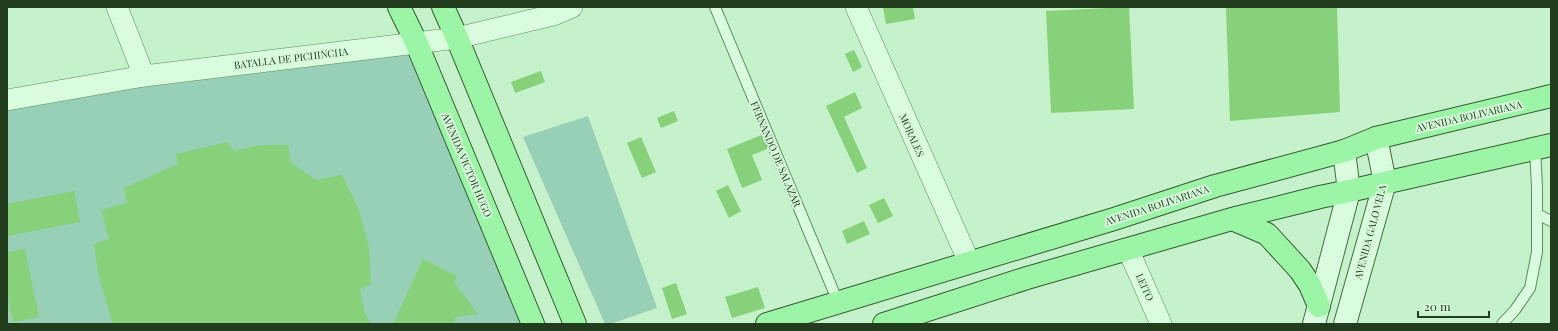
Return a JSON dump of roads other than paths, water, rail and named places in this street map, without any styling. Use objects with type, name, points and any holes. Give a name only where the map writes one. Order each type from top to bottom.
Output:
[{"type":"main road","name":"AVENIDA VICTOR HUGO","points":[[399,7],[416,42],[533,324]]},
{"type":"main road","points":[[442,7],[457,38],[575,324]]},
{"type":"main road","name":"AVENIDA BOLIVARIANA","points":[[767,324],[1106,222],[1215,186],[1344,151],[1376,138],[1551,96]]},
{"type":"main road","name":"AVENIDA GALO VELA","points":[[1345,324],[1385,182],[1376,138]]},
{"type":"main road","points":[[884,324],[1027,278],[1232,219],[1320,197],[1543,146]]},
{"type":"main road","points":[[1316,315],[1349,191],[1344,151]]},
{"type":"main road","points":[[1232,219],[1267,234],[1300,270],[1310,285],[1316,315]]},
{"type":"street","points":[[118,7],[144,76]]},
{"type":"street","name":"BATALLA DE PICHINCHA","points":[[7,100],[144,76],[457,38],[553,15],[572,7]]},
{"type":"street","name":"MORALES","points":[[856,7],[969,262]]},
{"type":"street","name":"LEITO","points":[[1128,250],[1161,324]]},
{"type":"lane","name":"FERNANDO DE SALAZAR","points":[[715,7],[838,302]]},
{"type":"lane","points":[[1502,324],[1515,310],[1530,288],[1537,252],[1537,188],[1543,146]]},
{"type":"lane","points":[[1537,214],[1551,221]]}]
